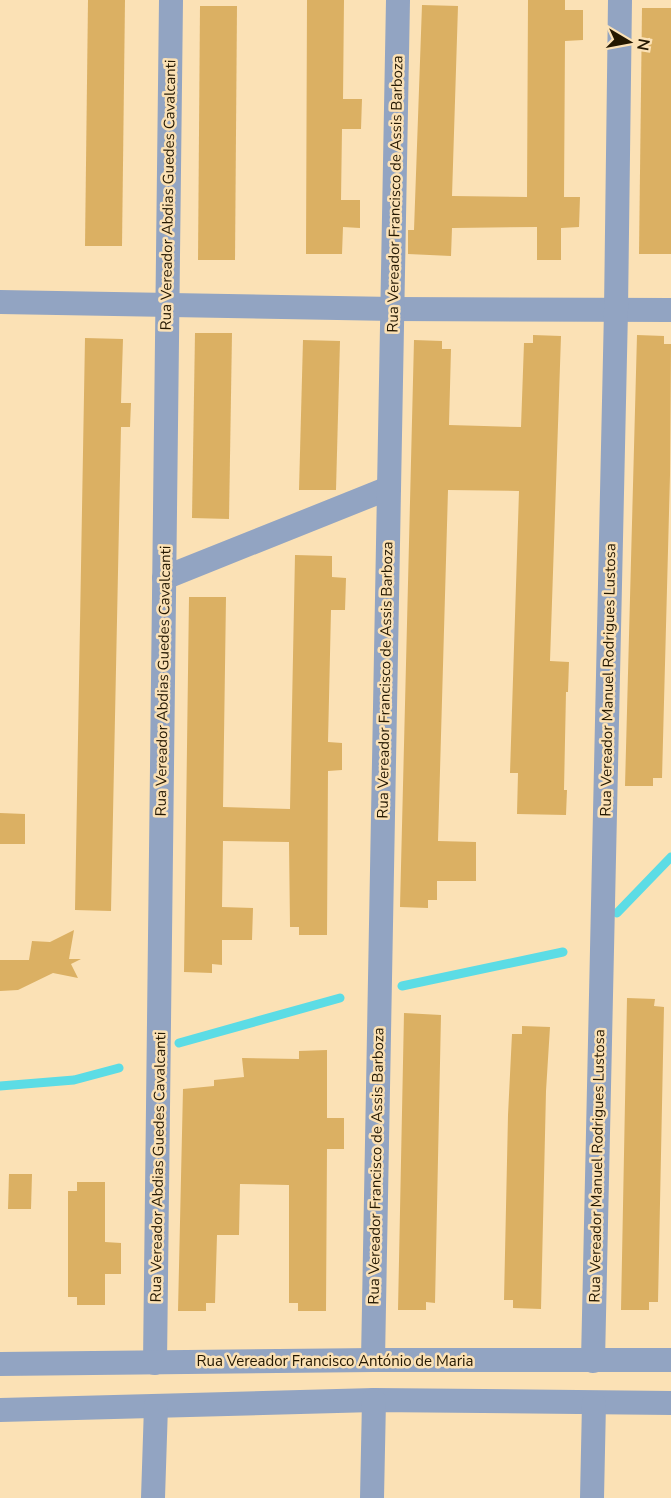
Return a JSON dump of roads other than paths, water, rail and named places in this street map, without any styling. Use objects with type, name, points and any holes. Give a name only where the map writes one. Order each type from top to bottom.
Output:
[{"type":"street","name":"Rua Vereador Abdias Guedes Cavalcanti","points":[[155,1363],[171,0]]},
{"type":"street","name":"Rua Vereador Francisco de Assis Barboza","points":[[373,1360],[398,0]]},
{"type":"street","name":"Rua Vereador Manuel Rodrigues Lustosa","points":[[593,1361],[616,310],[620,0]]},
{"type":"street","points":[[0,302],[393,309],[671,310]]},
{"type":"street","points":[[164,578],[389,488]]},
{"type":"street","name":"Rua Vereador Francisco António de Maria","points":[[0,1364],[671,1360]]},
{"type":"street","points":[[372,1498],[374,1400]]},
{"type":"street","points":[[0,1410],[374,1400],[671,1403]]},
{"type":"street","points":[[592,1498],[594,1403]]},
{"type":"street","points":[[153,1498],[156,1406]]},
{"type":"waterway","points":[[617,913],[671,857]]},
{"type":"waterway","points":[[402,986],[563,952]]},
{"type":"waterway","points":[[179,1043],[340,998]]},
{"type":"waterway","points":[[0,1086],[74,1080],[119,1068]]}]
